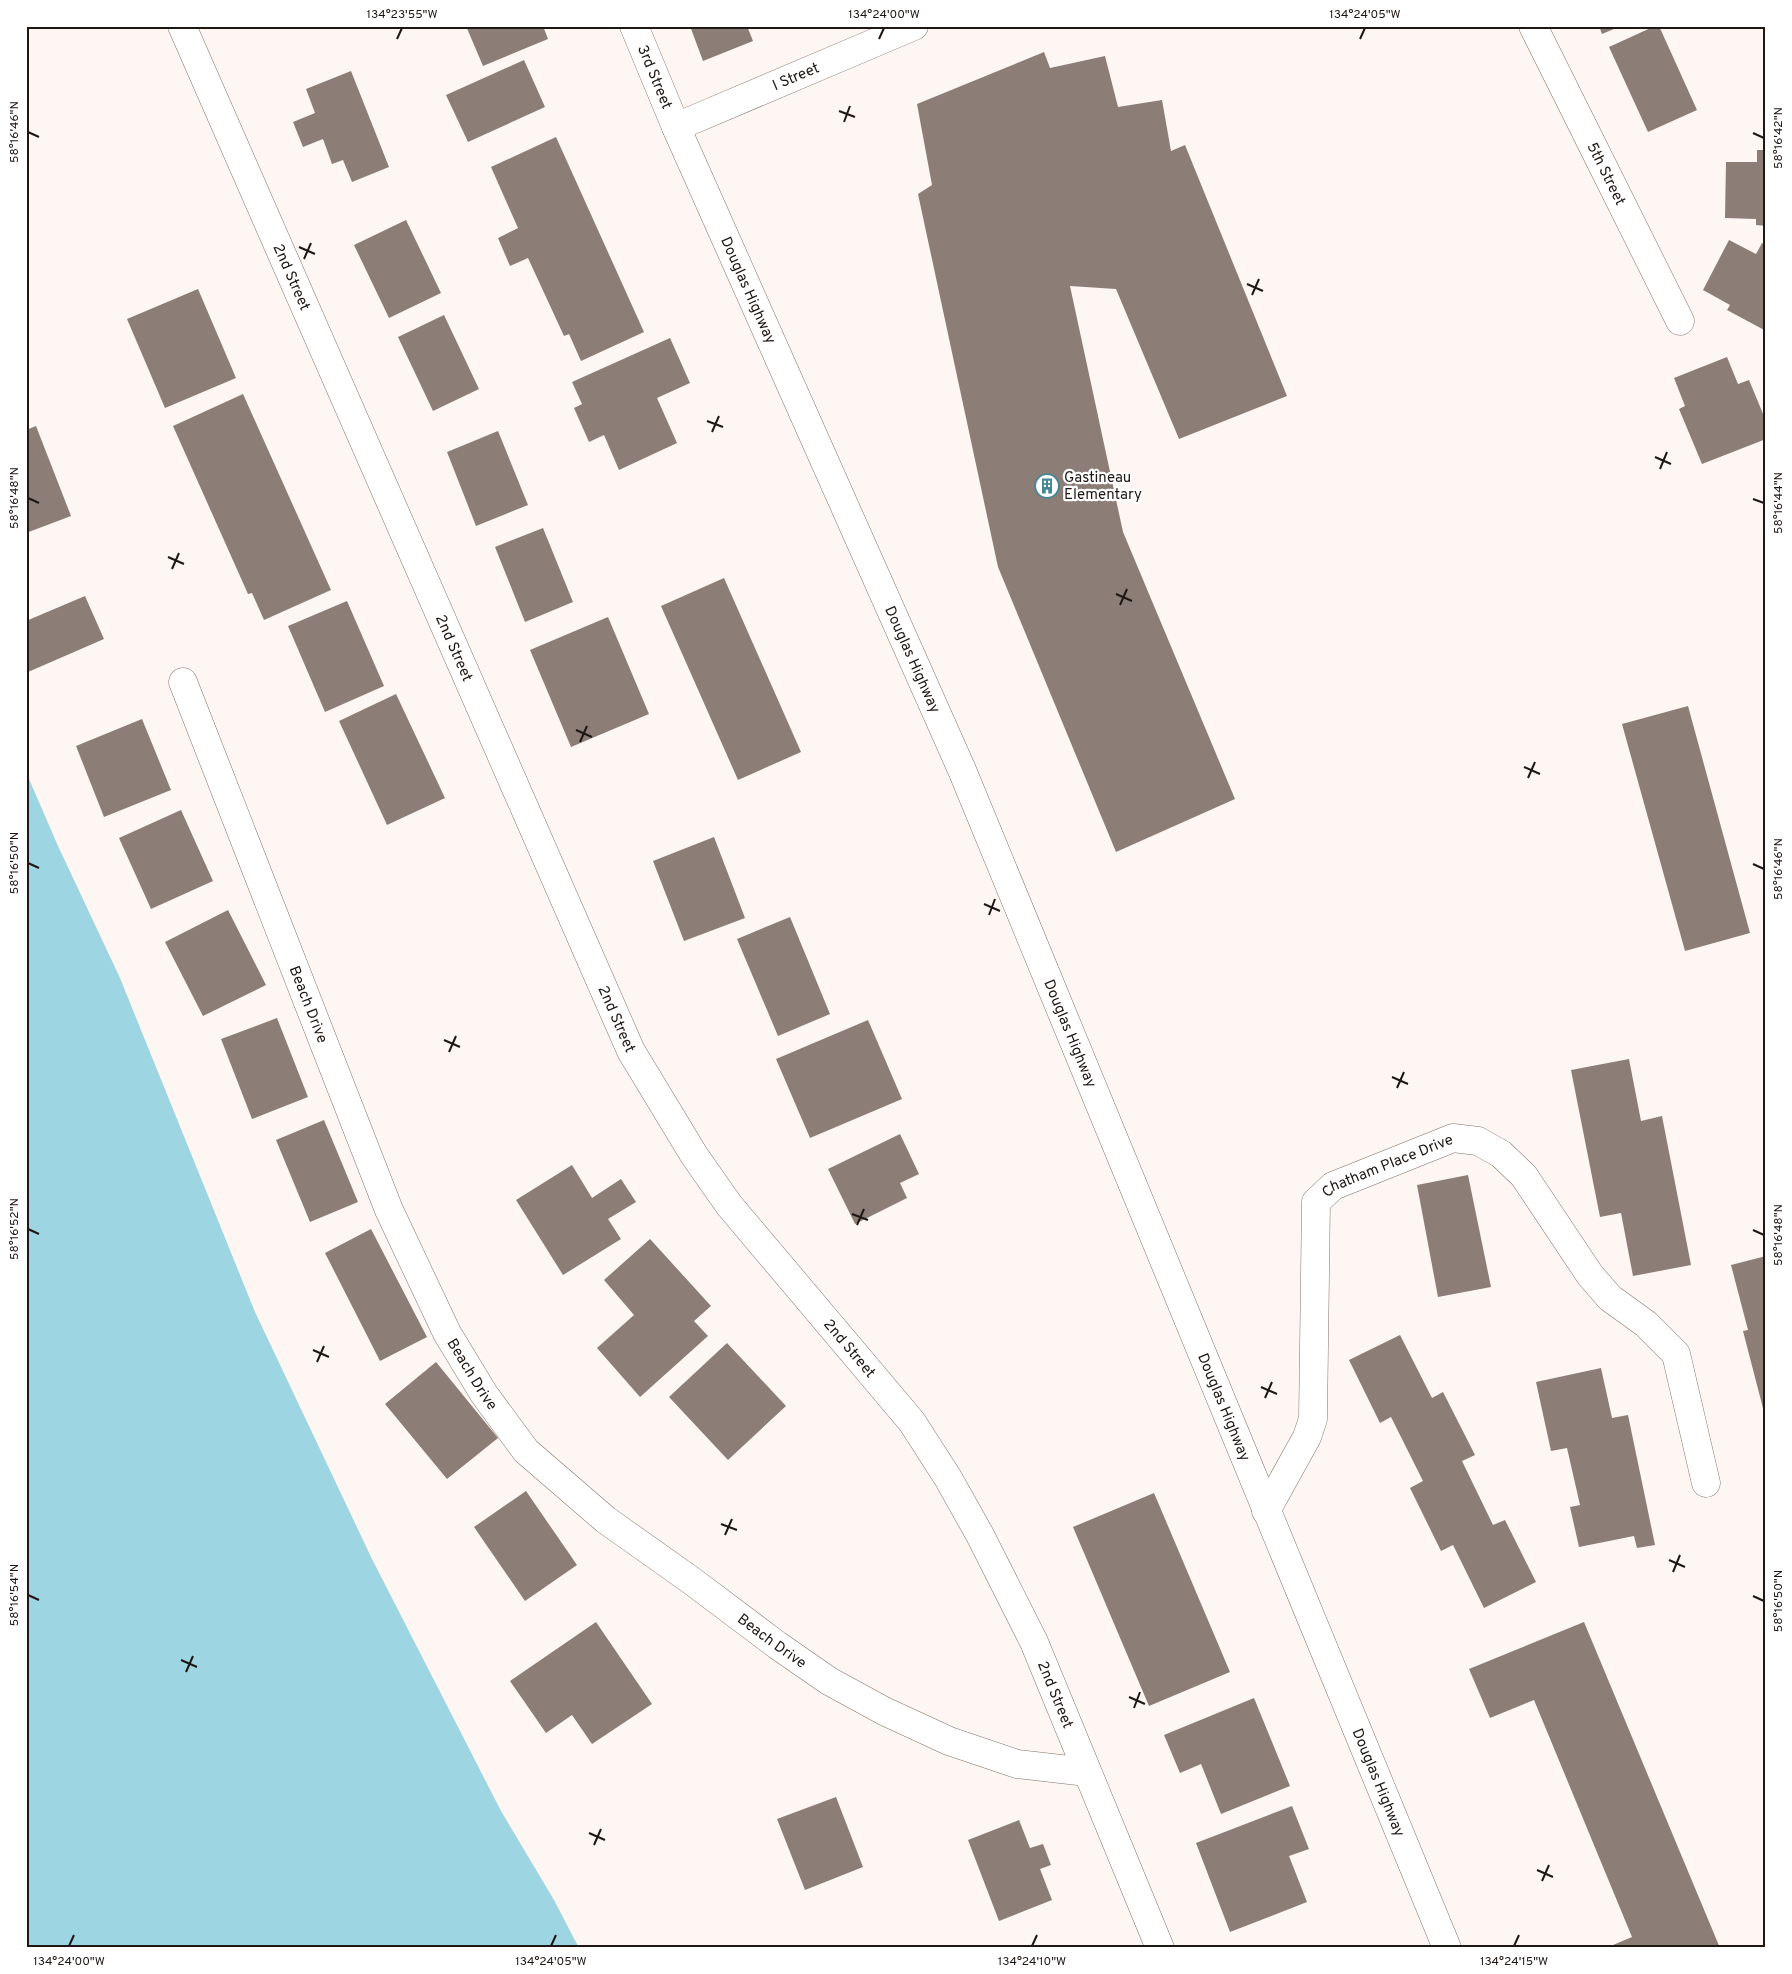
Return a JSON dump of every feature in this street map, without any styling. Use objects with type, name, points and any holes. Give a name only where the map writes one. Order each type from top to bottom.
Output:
[{"type":"street","name":"2nd Street","points":[[182,26],[631,1051],[694,1155],[729,1205],[912,1422],[948,1478],[1008,1589],[1034,1642],[1160,1948]]},
{"type":"street","name":"3rd Street","points":[[634,26],[676,126]]},
{"type":"street","name":"I Street","points":[[676,126],[914,26]]},
{"type":"street","name":"5th Street","points":[[1533,26],[1680,321]]},
{"type":"street","name":"Douglas Highway","points":[[676,126],[962,770],[1447,1948]]},
{"type":"street","name":"Beach Drive","points":[[183,682],[389,1210],[447,1333],[484,1394],[526,1451],[606,1520],[829,1681],[884,1711],[949,1741],[1017,1764],[1087,1772]]},
{"type":"street","name":"Chatham Place Drive","points":[[1266,1511],[1307,1437],[1313,1419],[1316,1202],[1333,1186],[1453,1138],[1478,1141],[1501,1154],[1524,1176],[1590,1275],[1610,1298],[1646,1324],[1676,1354],[1706,1483]]},
{"type":"water","points":[[26,772],[58,846],[120,978],[255,1312],[372,1559],[501,1811],[554,1900],[579,1948],[26,1948]]},
{"type":"building","points":[[466,26],[543,26],[548,39],[483,66]]},
{"type":"building","points":[[690,26],[747,26],[753,41],[703,61]]},
{"type":"building","points":[[1599,26],[1621,26],[1602,34]]},
{"type":"building","points":[[1655,26],[1659,26],[1697,110],[1648,132],[1609,47]]},
{"type":"building","name":"Gastineau Elementary","points":[[1044,52],[1050,68],[1105,56],[1118,107],[1162,100],[1171,151],[1185,145],[1287,396],[1179,439],[1116,289],[1070,286],[1123,532],[1235,799],[1116,852],[998,567],[918,194],[932,185],[917,104]]},
{"type":"building","points":[[524,60],[545,107],[468,142],[446,95]]},
{"type":"building","points":[[351,71],[389,167],[352,182],[343,160],[332,164],[323,139],[303,147],[293,122],[315,113],[306,89]]},
{"type":"building","points":[[556,137],[644,332],[581,361],[569,334],[564,336],[528,258],[510,266],[498,238],[518,228],[491,167]]},
{"type":"building","points":[[1757,150],[1766,150],[1766,226],[1756,225],[1756,219],[1725,218],[1726,162],[1757,162]]},
{"type":"building","points":[[406,220],[441,293],[389,318],[354,245]]},
{"type":"building","points":[[1729,240],[1756,254],[1762,243],[1766,245],[1766,331],[1727,310],[1730,305],[1703,290]]},
{"type":"building","points":[[198,289],[236,378],[165,408],[127,319]]},
{"type":"building","points":[[444,315],[479,389],[433,411],[398,337]]},
{"type":"building","points":[[670,338],[690,383],[657,398],[677,443],[619,470],[604,435],[589,442],[574,408],[582,404],[572,382]]},
{"type":"building","points":[[1727,357],[1738,384],[1749,380],[1766,421],[1766,439],[1702,464],[1679,409],[1685,406],[1674,378]]},
{"type":"building","points":[[243,394],[331,590],[264,620],[252,593],[248,594],[173,426]]},
{"type":"building","points":[[36,426],[71,516],[26,533],[26,430]]},
{"type":"building","points":[[498,431],[528,505],[476,526],[447,452]]},
{"type":"building","points":[[543,528],[573,602],[525,622],[495,547]]},
{"type":"building","points":[[724,578],[801,752],[738,780],[661,606]]},
{"type":"building","points":[[85,596],[104,639],[28,672],[26,667],[26,621]]},
{"type":"building","points":[[347,601],[384,686],[325,712],[288,626]]},
{"type":"building","points":[[608,617],[649,714],[571,747],[530,650]]},
{"type":"building","points":[[396,694],[445,798],[387,825],[339,721]]},
{"type":"building","points":[[1688,706],[1750,933],[1685,951],[1622,724]]},
{"type":"building","points":[[142,719],[171,790],[104,817],[76,746]]},
{"type":"building","points":[[181,810],[213,881],[151,909],[119,838]]},
{"type":"building","points":[[714,837],[745,918],[684,941],[653,861]]},
{"type":"building","points":[[228,910],[266,985],[203,1016],[165,942]]},
{"type":"building","points":[[790,917],[830,1014],[778,1036],[737,939]]},
{"type":"building","points":[[277,1018],[308,1097],[252,1119],[221,1039]]},
{"type":"building","points":[[868,1020],[902,1099],[810,1138],[776,1059]]},
{"type":"building","points":[[1629,1059],[1641,1121],[1662,1116],[1691,1265],[1633,1276],[1621,1213],[1600,1217],[1571,1070]]},
{"type":"building","points":[[324,1120],[358,1202],[310,1222],[276,1140]]},
{"type":"building","points":[[900,1134],[919,1174],[900,1183],[907,1198],[855,1224],[828,1169]]},
{"type":"building","points":[[572,1165],[592,1198],[621,1179],[636,1202],[608,1219],[621,1239],[563,1275],[516,1200]]},
{"type":"building","points":[[1468,1175],[1491,1287],[1438,1297],[1417,1185]]},
{"type":"building","points":[[371,1229],[427,1337],[380,1361],[325,1253]]},
{"type":"building","points":[[650,1239],[711,1306],[694,1321],[708,1336],[640,1397],[597,1348],[634,1315],[604,1280]]},
{"type":"building","points":[[1766,1256],[1765,1416],[1743,1331],[1748,1330],[1731,1265]]},
{"type":"building","points":[[1400,1335],[1432,1398],[1443,1392],[1475,1455],[1462,1461],[1493,1525],[1505,1520],[1536,1582],[1484,1608],[1453,1545],[1441,1551],[1410,1488],[1423,1481],[1391,1417],[1380,1423],[1349,1360]]},
{"type":"building","points":[[727,1343],[786,1406],[728,1460],[669,1397]]},
{"type":"building","points":[[436,1362],[498,1438],[447,1479],[385,1404]]},
{"type":"building","points":[[1601,1368],[1612,1418],[1628,1415],[1655,1545],[1637,1548],[1634,1536],[1579,1547],[1570,1507],[1580,1505],[1567,1448],[1551,1451],[1536,1382]]},
{"type":"building","points":[[526,1491],[577,1565],[525,1601],[474,1527]]},
{"type":"building","points":[[1154,1493],[1230,1672],[1149,1706],[1073,1527]]},
{"type":"building","points":[[596,1622],[652,1704],[592,1744],[572,1715],[546,1733],[510,1681]]},
{"type":"building","points":[[1584,1622],[1720,1948],[1606,1948],[1632,1937],[1534,1700],[1490,1718],[1469,1669]]},
{"type":"building","points":[[1254,1698],[1290,1786],[1221,1814],[1201,1764],[1180,1773],[1164,1735]]},
{"type":"building","points":[[836,1797],[863,1867],[805,1890],[777,1819]]},
{"type":"building","points":[[1292,1806],[1309,1849],[1289,1856],[1307,1902],[1230,1932],[1196,1843]]},
{"type":"building","points":[[1019,1820],[1030,1848],[1043,1844],[1051,1865],[1040,1869],[1052,1900],[999,1921],[968,1840]]},
{"type":"place","name":"Gastineau Elementary","points":[[1047,486]]}]
